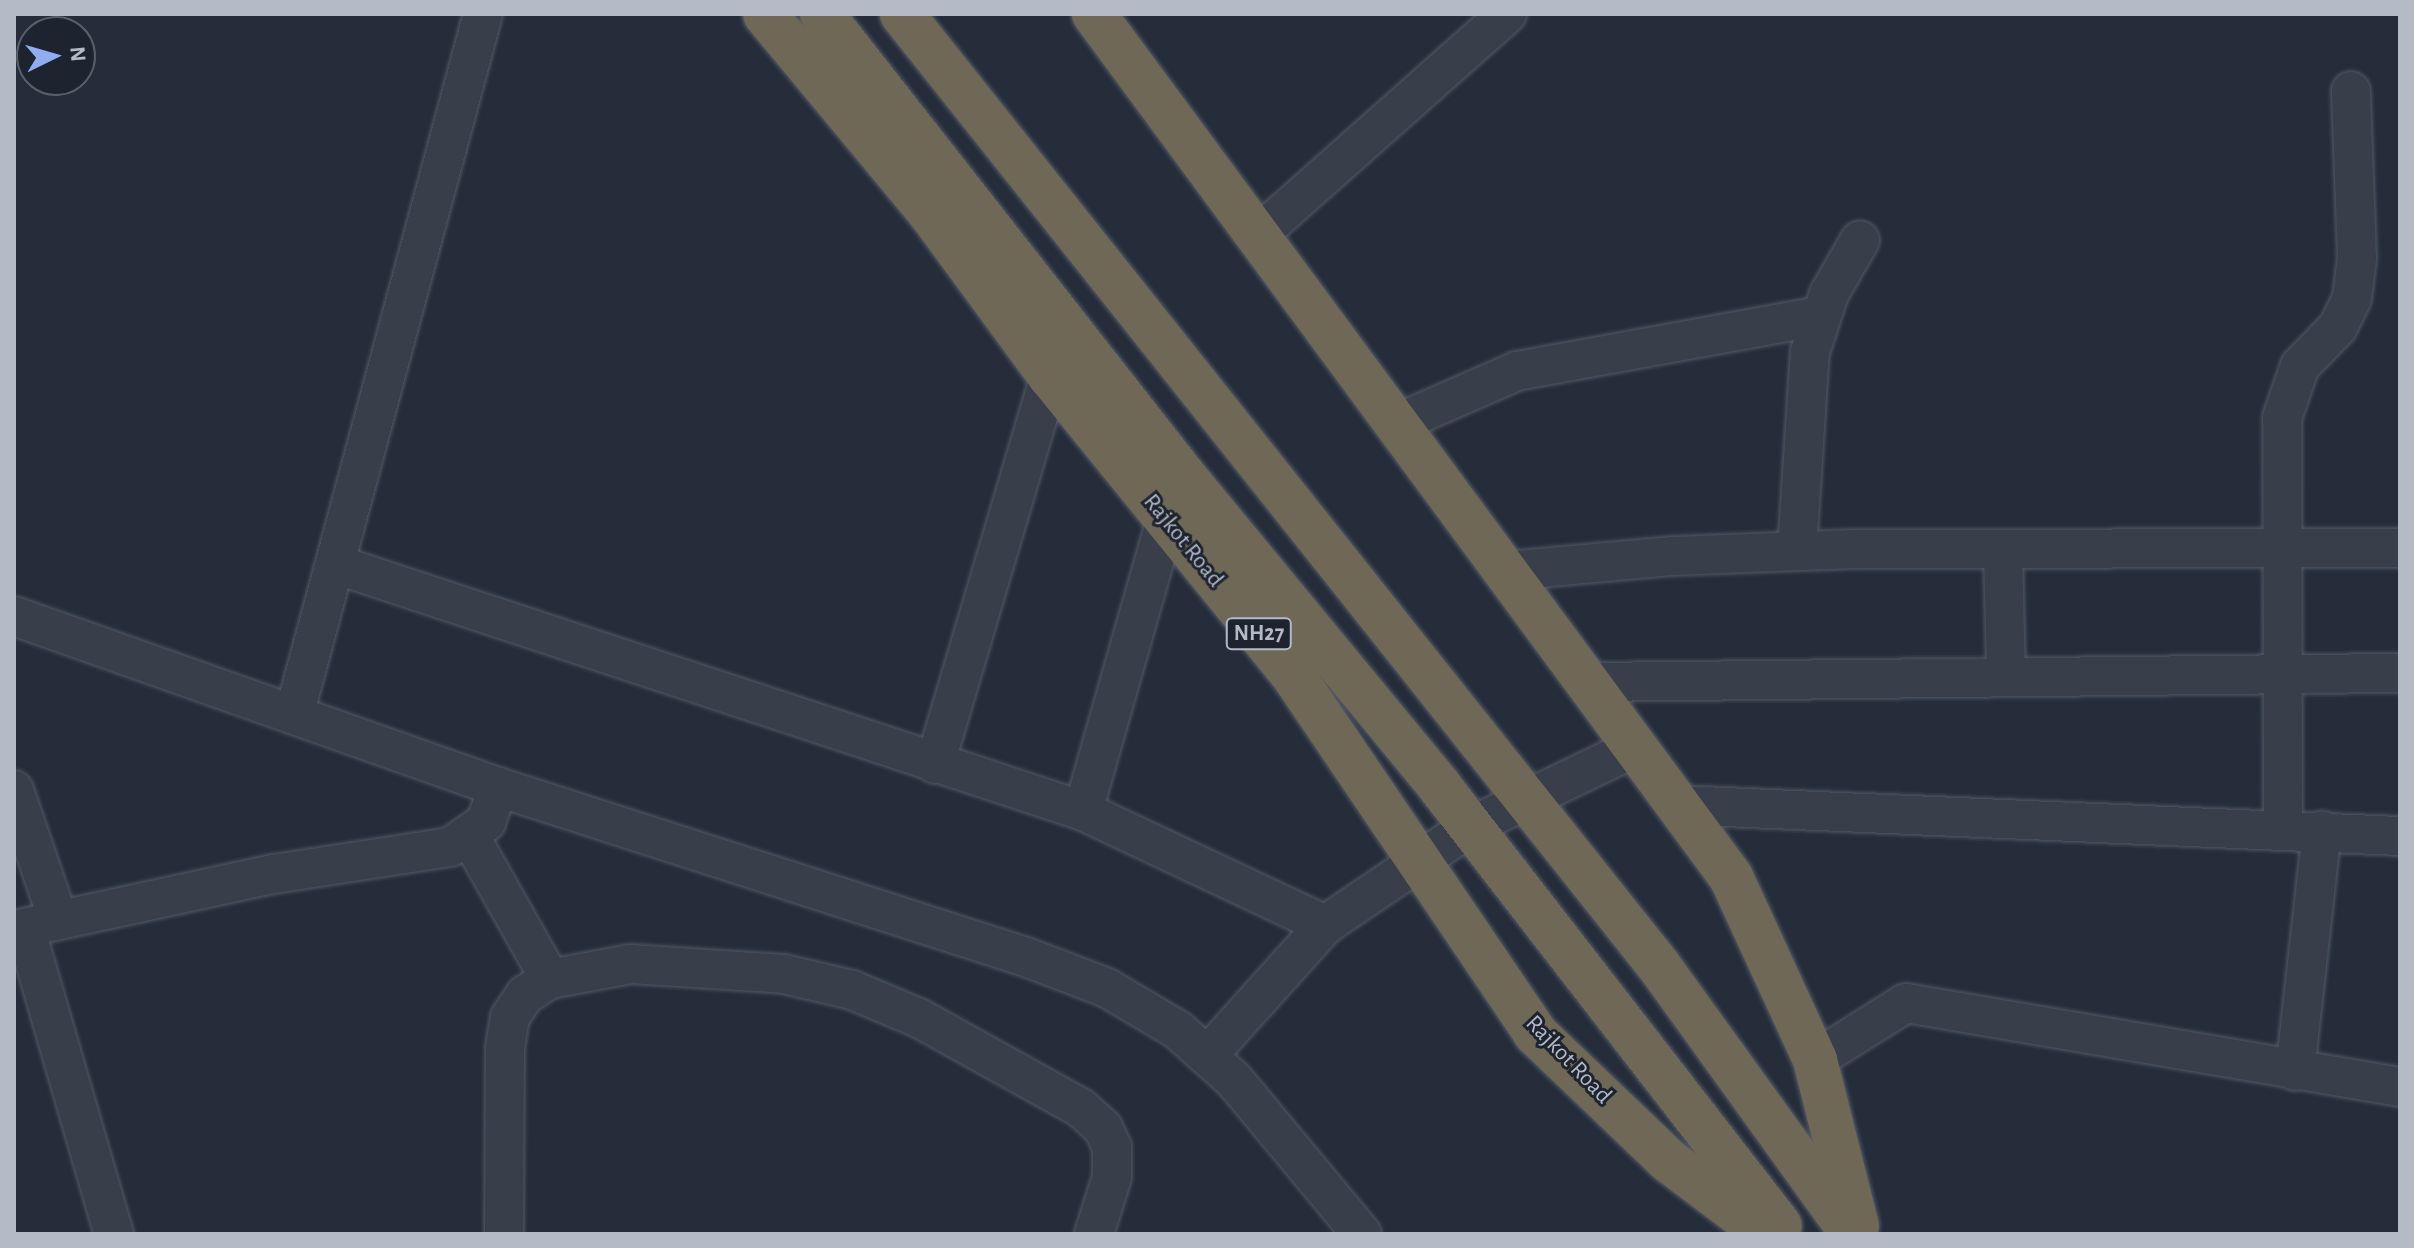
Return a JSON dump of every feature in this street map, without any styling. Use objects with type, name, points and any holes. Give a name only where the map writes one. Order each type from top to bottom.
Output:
[{"type":"highway","name":"Rajkot Road","points":[[765,14],[928,210],[1050,376],[1295,678],[1535,1033],[1669,1161],[1766,1234]]},
{"type":"highway","name":"NH27","points":[[822,14],[1184,476],[1470,827],[1787,1234]]},
{"type":"highway","points":[[902,14],[1525,802],[1659,966],[1852,1234]]},
{"type":"highway","points":[[1094,14],[1731,877],[1815,1060],[1859,1234]]},
{"type":"street","points":[[294,715],[483,14]]},
{"type":"street","points":[[1258,235],[1507,14]]},
{"type":"street","points":[[2283,828],[2282,418],[2290,385],[2300,366],[2338,327],[2352,298],[2357,258],[2351,91]]},
{"type":"street","points":[[1797,551],[1805,395],[1819,316],[1860,240]]},
{"type":"street","points":[[1398,423],[1517,371],[1819,316]]},
{"type":"street","points":[[935,764],[1050,376]]},
{"type":"street","points":[[1083,811],[1166,519]]},
{"type":"street","points":[[1507,571],[1797,551],[2281,551],[2400,548]]},
{"type":"street","points":[[2003,550],[2006,675]]},
{"type":"street","points":[[335,564],[1083,811],[1325,925]]},
{"type":"street","points":[[14,616],[498,787],[1026,957],[1107,988],[1178,1030],[1207,1056],[1253,1102],[1362,1234]]},
{"type":"street","points":[[1588,682],[2400,673]]},
{"type":"street","points":[[1207,1056],[1325,925],[1470,827],[1636,747]]},
{"type":"street","points":[[32,926],[274,874],[450,847],[470,837],[486,822],[498,787]]},
{"type":"street","points":[[14,790],[32,926],[114,1234]]},
{"type":"street","points":[[1678,805],[2283,828],[2400,836]]},
{"type":"street","points":[[2295,1071],[2322,831]]},
{"type":"street","points":[[470,837],[550,979]]},
{"type":"street","points":[[504,1234],[505,1048],[510,1017],[525,995],[550,979],[631,964],[784,974],[852,990],[919,1018],[1081,1108],[1103,1128],[1112,1147],[1112,1177],[1094,1234]]},
{"type":"street","points":[[1815,1060],[1906,1003],[2400,1087]]}]
